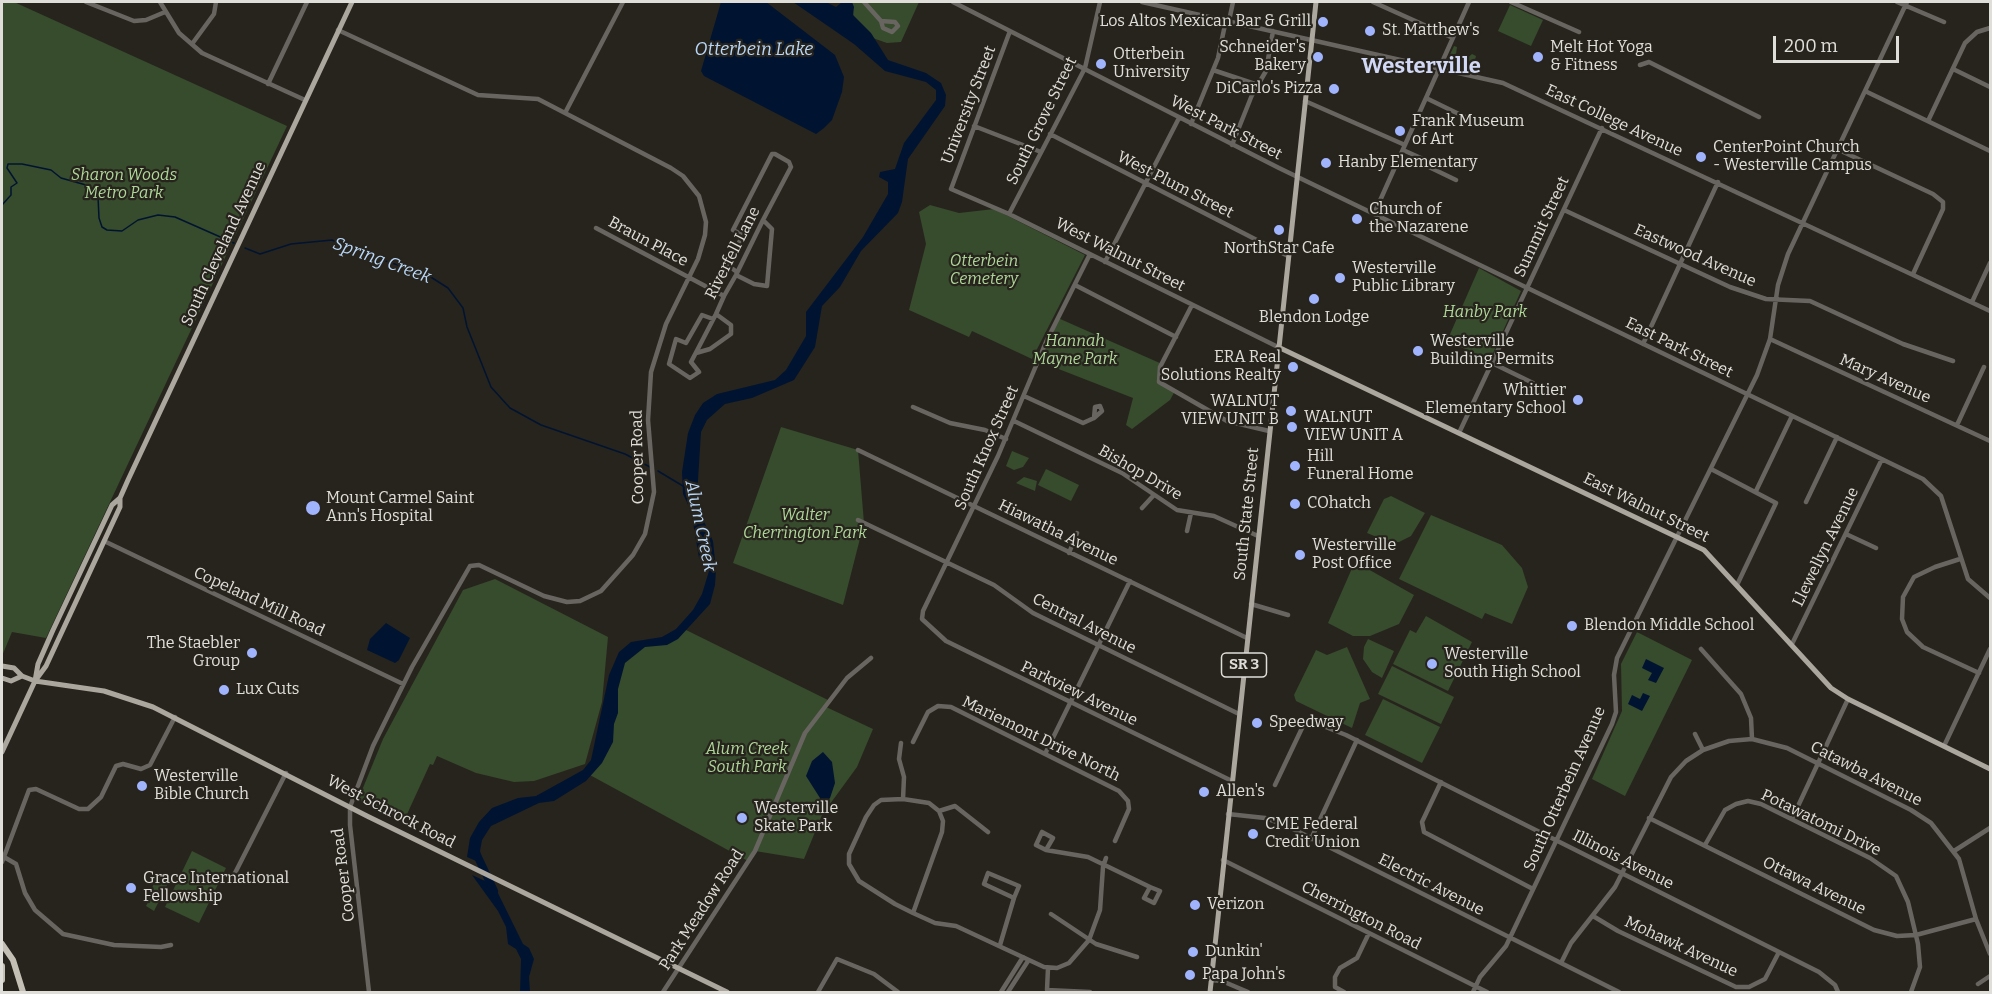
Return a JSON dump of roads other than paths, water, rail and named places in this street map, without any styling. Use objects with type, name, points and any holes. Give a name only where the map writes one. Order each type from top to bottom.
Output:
[{"type":"highway","points":[[2,944],[16,965],[23,993]]},
{"type":"highway","points":[[2,966],[2,980]]},
{"type":"main road","name":"South Cleveland Avenue","points":[[35,681],[38,664],[53,630],[112,505],[120,498],[352,2]]},
{"type":"main road","name":"SR 3","points":[[1312,39],[1316,2]]},
{"type":"main road","name":"South State Street","points":[[1210,993],[1312,39]]},
{"type":"main road","name":"East Walnut Street","points":[[1278,347],[1711,556],[1831,688],[1848,699],[1990,769]]},
{"type":"main road","name":"South Cleveland Avenue","points":[[35,681],[46,666],[120,507],[120,498]]},
{"type":"main road","name":"West Schrock Road","points":[[2,666],[14,668],[22,676],[35,681],[104,691],[138,700],[727,993]]},
{"type":"main road","points":[[2,678],[11,681],[22,676]]},
{"type":"main road","points":[[2,752],[35,681]]},
{"type":"street","points":[[86,2],[134,21],[146,20],[165,12]]},
{"type":"street","points":[[160,2],[179,33],[202,53],[305,100]]},
{"type":"street","points":[[192,44],[214,14],[216,2]]},
{"type":"street","points":[[268,84],[307,2]]},
{"type":"street","points":[[565,113],[623,2]]},
{"type":"street","points":[[864,2],[881,21]]},
{"type":"street","name":"West Park Street","points":[[953,2],[1297,177]]},
{"type":"street","name":"South Grove Street","points":[[1009,213],[1085,68],[1100,2]]},
{"type":"street","name":"East College Avenue","points":[[1142,2],[1503,83],[1990,311]]},
{"type":"street","points":[[1191,124],[1213,70],[1233,2]]},
{"type":"street","points":[[1372,2],[1454,38]]},
{"type":"street","points":[[1374,214],[1469,2]]},
{"type":"street","points":[[1511,2],[1579,32]]},
{"type":"street","points":[[1897,2],[1906,3],[1944,22]]},
{"type":"street","name":"South Otterbein Avenue","points":[[1474,990],[1510,938],[1614,718],[1616,704],[1614,675],[1617,658],[1748,395],[1770,339],[1783,269],[1906,3]]},
{"type":"street","points":[[1928,121],[1965,43],[1977,32],[1990,28]]},
{"type":"street","name":"Cooper Road","points":[[338,30],[478,95],[488,98],[538,99],[671,168],[691,184],[704,208],[705,235],[698,259],[666,324],[651,372],[648,420],[653,500],[645,534],[633,555],[601,591],[580,601],[567,602],[544,596],[479,565],[470,566],[403,684],[373,746],[350,807],[350,825],[369,993]]},
{"type":"street","name":"University Street","points":[[950,188],[1010,31]]},
{"type":"street","points":[[1232,145],[1268,64],[1273,31]]},
{"type":"street","points":[[1640,65],[1649,62],[1759,117]]},
{"type":"street","points":[[1953,69],[1990,87]]},
{"type":"street","points":[[1213,70],[1258,85]]},
{"type":"street","points":[[1865,91],[1990,151]]},
{"type":"street","points":[[1426,98],[1465,117],[1461,125]]},
{"type":"street","points":[[1305,101],[1404,147],[1423,159],[1430,167],[1456,180]]},
{"type":"street","points":[[1105,262],[1179,118]]},
{"type":"street","points":[[974,126],[1041,152]]},
{"type":"street","name":"Summit Street","points":[[1459,433],[1602,128]]},
{"type":"street","name":"West Plum Street","points":[[1050,134],[1288,256]]},
{"type":"street","points":[[1837,149],[1933,194],[1943,202],[1943,209],[1913,274]]},
{"type":"street","name":"Riverfell Lane","points":[[714,317],[699,316],[686,343],[678,339],[674,342],[669,364],[692,378],[699,370],[691,362],[714,317],[724,296],[737,273],[791,167],[789,162],[772,154],[733,230],[743,235],[728,262],[737,273]]},
{"type":"street","name":"East Park Street","points":[[1297,177],[1923,479],[1936,489],[1944,505],[1968,579],[1990,598]]},
{"type":"street","points":[[1643,344],[1718,182]]},
{"type":"street","name":"West Walnut Street","points":[[950,188],[1009,213],[1278,347]]},
{"type":"street","name":"Eastwood Avenue","points":[[1564,210],[1679,264],[1752,295],[1818,303],[1903,344],[1953,361]]},
{"type":"street","points":[[737,273],[753,284],[767,286],[772,229],[763,220]]},
{"type":"street","name":"Braun Place","points":[[596,228],[724,296]]},
{"type":"street","name":"South Knox Street","points":[[922,619],[923,611],[1014,422],[1046,342],[1090,254]]},
{"type":"street","points":[[1972,302],[1990,263]]},
{"type":"street","points":[[1075,285],[1176,337]]},
{"type":"street","points":[[1192,305],[1160,367],[1158,379],[1161,384],[1227,421],[1269,432]]},
{"type":"street","points":[[696,353],[710,349],[731,334],[732,325],[714,317]]},
{"type":"street","name":"Mary Avenue","points":[[1770,339],[1990,441]]},
{"type":"street","points":[[1492,363],[1533,383]]},
{"type":"street","points":[[1957,425],[1984,367]]},
{"type":"street","points":[[1024,396],[1083,423],[1094,418]]},
{"type":"street","points":[[913,407],[950,423],[985,430],[1006,439]]},
{"type":"street","points":[[1756,491],[1792,417]]},
{"type":"street","name":"Bishop Drive","points":[[1014,422],[1122,473],[1167,505],[1191,513],[1214,516],[1258,536]]},
{"type":"street","points":[[1806,502],[1838,437]]},
{"type":"street","name":"Hiawatha Avenue","points":[[858,450],[1247,638]]},
{"type":"street","name":"Llewellyn Avenue","points":[[1792,645],[1882,459]]},
{"type":"street","points":[[1711,469],[1776,503],[1737,585]]},
{"type":"street","points":[[1142,508],[1153,496]]},
{"type":"street","points":[[1187,531],[1191,513]]},
{"type":"street","name":"Central Avenue","points":[[858,520],[994,585],[1033,613],[1239,714]]},
{"type":"street","points":[[1069,553],[1077,533]]},
{"type":"street","points":[[1846,534],[1876,548]]},
{"type":"street","name":"Copeland Mill Road","points":[[104,541],[403,684]]},
{"type":"street","points":[[1960,559],[1914,578],[1903,597],[1902,619],[1907,632],[1923,647],[1979,673]]},
{"type":"street","points":[[1045,754],[1130,581]]},
{"type":"street","points":[[1251,604],[1288,615]]},
{"type":"street","name":"Parkview Avenue","points":[[922,619],[946,641],[1232,781]]},
{"type":"street","points":[[1561,963],[1571,943],[1607,900],[1671,777],[1686,761],[1703,750],[1729,741],[1752,739],[1751,718],[1741,694],[1701,649]]},
{"type":"street","points":[[1944,746],[1990,649]]},
{"type":"street","name":"Park Meadow Road","points":[[663,993],[754,851],[805,733],[847,678],[871,658]]},
{"type":"street","points":[[1792,819],[1848,699]]},
{"type":"street","name":"Mariemont Drive North","points":[[913,742],[928,712],[938,706],[951,707],[1119,791],[1128,801],[1127,816],[1115,841]]},
{"type":"street","points":[[171,945],[161,947],[114,945],[63,934],[35,910],[25,893],[16,864],[3,859],[29,790],[36,789],[79,809],[88,809],[101,797],[116,766],[123,764],[141,769],[150,765],[175,717]]},
{"type":"street","name":"Illinois Avenue","points":[[1275,785],[1306,722],[1313,722],[1358,740],[1819,972],[1835,985],[1838,993]]},
{"type":"street","points":[[1695,734],[1703,750]]},
{"type":"street","name":"Catawba Avenue","points":[[1752,739],[1777,744],[1818,762],[1922,816],[1954,850],[1990,954]]},
{"type":"street","points":[[1311,838],[1358,740]]},
{"type":"street","points":[[901,743],[899,759],[904,777],[903,799]]},
{"type":"street","points":[[234,875],[286,773]]},
{"type":"street","points":[[1441,782],[1422,822],[1425,832],[1533,889]]},
{"type":"street","points":[[913,913],[942,832],[943,821],[939,811],[929,803],[903,799],[881,800],[874,805],[852,845],[849,864],[859,881],[913,913],[935,923],[956,926],[1000,945],[1028,961],[1048,968],[1057,968],[1069,963],[1089,940],[1101,906],[1106,858]]},
{"type":"street","name":"Potawatomi Drive","points":[[1705,845],[1725,810],[1748,801],[1761,804],[1870,858],[1896,876],[1908,902],[1916,935],[1920,968],[1911,993]]},
{"type":"street","points":[[939,811],[955,806],[988,832]]},
{"type":"street","name":"Electric Avenue","points":[[1228,814],[1274,820],[1619,993]]},
{"type":"street","name":"Ottawa Avenue","points":[[1649,818],[1874,930],[1897,936],[1916,935],[1976,919]]},
{"type":"street","points":[[1954,850],[1990,829]]},
{"type":"street","points":[[1047,850],[1053,854],[1081,855],[1150,887]]},
{"type":"street","name":"Cherrington Road","points":[[1223,860],[1369,933],[1474,990],[1487,993]]},
{"type":"street","points":[[1000,945],[1019,886],[988,873],[984,884],[1014,898]]},
{"type":"street","points":[[1051,914],[1089,940],[1137,957]]},
{"type":"street","name":"Mohawk Avenue","points":[[1593,916],[1618,931],[1736,987],[1749,987],[1764,979],[1779,952]]},
{"type":"street","points":[[1344,992],[1335,987],[1335,977],[1340,968],[1357,958],[1369,933]]},
{"type":"street","points":[[1001,993],[1023,957]]},
{"type":"street","points":[[818,993],[837,959],[874,974],[898,993]]},
{"type":"street","points":[[1008,993],[1028,961]]},
{"type":"street","points":[[1048,968],[1047,990],[1090,993]]},
{"type":"street","points":[[1978,984],[1990,976]]},
{"type":"street","points":[[1211,980],[1222,981],[1248,993]]},
{"type":"water","name":"Otterbein Lake","points":[[721,2],[766,2],[835,55],[844,77],[842,92],[832,120],[824,128],[816,134],[704,76],[701,71]]},
{"type":"water","points":[[793,2],[826,2],[836,7],[842,2],[852,2],[853,15],[871,33],[888,60],[926,73],[941,83],[946,95],[945,106],[908,159],[902,202],[898,213],[861,251],[840,287],[822,306],[815,347],[794,380],[752,398],[725,404],[707,420],[701,432],[697,496],[700,513],[713,541],[716,570],[710,604],[678,639],[667,645],[645,647],[625,663],[618,689],[618,713],[614,724],[613,742],[602,763],[586,781],[554,801],[539,803],[491,826],[482,840],[480,851],[483,864],[467,857],[470,838],[479,822],[492,808],[518,798],[536,796],[583,770],[591,760],[609,675],[619,652],[631,642],[662,637],[676,629],[693,610],[702,594],[709,571],[699,558],[691,511],[683,494],[682,472],[688,433],[695,415],[703,403],[717,394],[775,380],[786,370],[806,336],[806,312],[863,237],[888,194],[888,182],[879,177],[880,172],[895,169],[904,143],[936,100],[936,90],[926,82],[885,71],[854,44]]},
{"type":"water","points":[[386,623],[410,638],[399,660],[395,663],[367,650],[370,639]]},
{"type":"water","points":[[1646,659],[1664,668],[1656,683],[1648,680],[1652,673],[1642,668]]},
{"type":"water","points":[[1643,693],[1650,696],[1642,711],[1628,704],[1632,695],[1640,699]]},
{"type":"water","points":[[823,752],[832,762],[835,783],[830,798],[821,806],[820,798],[806,776],[812,761]]},
{"type":"water","points":[[472,875],[494,885],[523,944],[529,948],[534,959],[529,977],[530,992],[520,992],[521,959],[516,949],[508,944],[506,927],[498,911]]},
{"type":"waterway","name":"Spring Creek","points":[[2,205],[11,195],[11,187],[17,183],[7,168],[8,164],[22,164],[51,170],[61,178],[86,185],[98,197],[99,218],[102,227],[107,230],[122,231],[138,220],[158,215],[175,217],[234,243]]},
{"type":"waterway","name":"Spring Creek","points":[[245,248],[260,254],[291,244],[332,240],[376,258],[426,274],[448,288],[463,308],[467,327],[491,387],[510,408],[541,425],[625,454],[650,467]]},
{"type":"waterway","points":[[658,471],[683,486]]},
{"type":"waterway","name":"Alum Creek","points":[[477,855],[494,891]]},
{"type":"place","name":"Los Altos Mexican Bar & Grill","points":[[1323,22]]},
{"type":"place","name":"St. Matthew's","points":[[1370,31]]},
{"type":"place","name":"Schneider's Bakery","points":[[1318,57]]},
{"type":"place","name":"Melt Hot Yoga & Fitness","points":[[1538,57]]},
{"type":"place","name":"Otterbein University","points":[[1101,64]]},
{"type":"place","name":"DiCarlo's Pizza","points":[[1334,89]]},
{"type":"place","name":"Frank Museum of Art","points":[[1400,131]]},
{"type":"place","name":"CenterPoint Church - Westerville Campus","points":[[1701,157]]},
{"type":"place","name":"Hanby Elementary","points":[[1326,163]]},
{"type":"place","name":"Church of the Nazarene","points":[[1357,219]]},
{"type":"place","name":"NorthStar Cafe","points":[[1279,230]]},
{"type":"place","name":"Westerville Public Library","points":[[1340,278]]},
{"type":"place","name":"Blendon Lodge","points":[[1314,299]]},
{"type":"place","name":"Westerville Building Permits","points":[[1418,351]]},
{"type":"place","name":"ERA Real Solutions Realty","points":[[1293,367]]},
{"type":"place","name":"Whittier Elementary School","points":[[1578,400]]},
{"type":"place","name":"WALNUT VIEW UNIT B","points":[[1291,411]]},
{"type":"place","name":"WALNUT VIEW UNIT A","points":[[1292,427]]},
{"type":"place","name":"Hill Funeral Home","points":[[1295,466]]},
{"type":"place","name":"COhatch","points":[[1295,504]]},
{"type":"place","name":"Mount Carmel Saint Ann's Hospital","points":[[313,508]]},
{"type":"place","name":"Westerville Post Office","points":[[1300,555]]},
{"type":"place","name":"Blendon Middle School","points":[[1572,626]]},
{"type":"place","name":"The Staebler Group","points":[[252,653]]},
{"type":"place","name":"Westerville South High School","points":[[1432,664]]},
{"type":"place","name":"Lux Cuts","points":[[224,690]]},
{"type":"place","name":"Speedway","points":[[1257,723]]},
{"type":"place","name":"Westerville Bible Church","points":[[142,786]]},
{"type":"place","name":"Allen's","points":[[1204,792]]},
{"type":"place","name":"Westerville Skate Park","points":[[742,818]]},
{"type":"place","name":"CME Federal Credit Union","points":[[1253,834]]},
{"type":"place","name":"Grace International Fellowship","points":[[131,888]]},
{"type":"place","name":"Verizon","points":[[1195,905]]},
{"type":"place","name":"Dunkin'","points":[[1193,952]]},
{"type":"place","name":"Papa John's","points":[[1190,975]]},
{"type":"district","name":"Westerville","points":[[1421,67]]},
{"type":"park label","name":"Sharon Woods Metro Park","points":[[124,185]]},
{"type":"park label","name":"Otterbein Cemetery","points":[[984,271]]},
{"type":"park label","name":"Hanby Park","points":[[1485,313]]},
{"type":"park label","name":"Hannah Mayne Park","points":[[1075,351]]},
{"type":"park label","name":"Walter Cherrington Park","points":[[805,525]]},
{"type":"park label","name":"Alum Creek South Park","points":[[747,759]]}]
